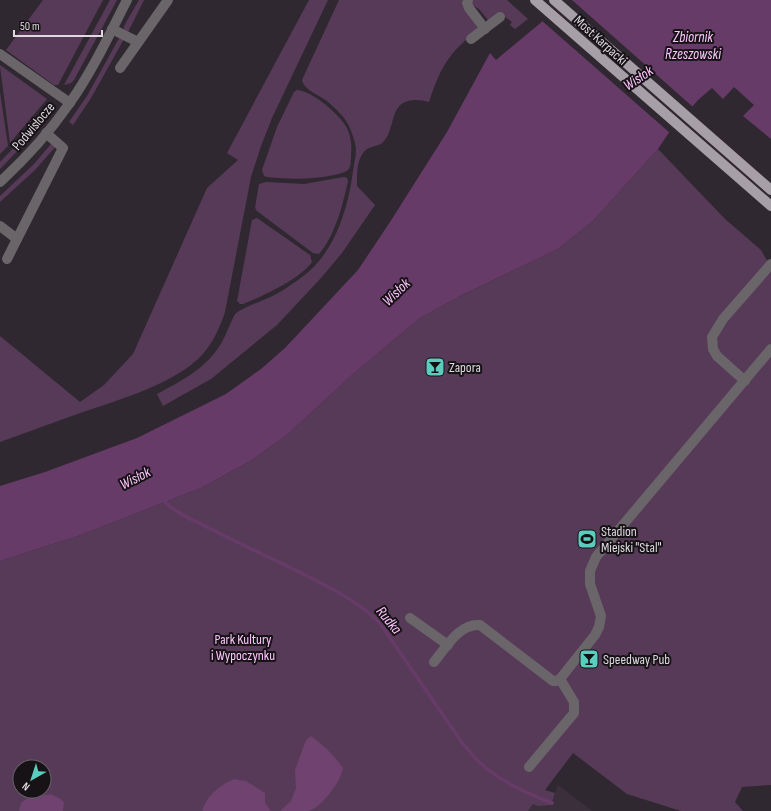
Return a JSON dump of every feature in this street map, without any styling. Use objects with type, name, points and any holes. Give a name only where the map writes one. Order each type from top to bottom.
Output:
[{"type":"main road","name":"Most Karpacki","points":[[535,0],[771,206]]},
{"type":"main road","name":"Most Karpacki","points":[[554,0],[771,190]]},
{"type":"street","name":"Podwisłocze","points":[[0,182],[15,168],[70,103],[127,0]]},
{"type":"street","points":[[120,68],[168,0]]},
{"type":"street","points":[[468,0],[467,3],[469,8],[485,29]]},
{"type":"street","points":[[471,39],[500,17]]},
{"type":"street","points":[[112,29],[138,42]]},
{"type":"street","name":"Podwisłocze","points":[[0,54],[70,103]]},
{"type":"street","points":[[7,259],[63,148],[46,133]]},
{"type":"street","points":[[0,226],[17,239]]},
{"type":"street","points":[[745,381],[717,356],[713,349],[712,338],[723,319],[771,264]]},
{"type":"street","points":[[434,662],[457,634],[466,627],[474,624],[480,624],[553,681],[560,679],[595,635],[599,627],[601,616],[590,584],[590,571],[596,557],[771,349]]},
{"type":"street","points":[[410,618],[448,645]]},
{"type":"street","points":[[529,767],[574,713],[574,702],[560,679]]},
{"type":"shaded area","points":[[311,736],[336,759],[343,768],[339,780],[325,799],[314,809],[309,811],[280,811],[291,801],[296,788],[295,770],[306,740]]},
{"type":"shaded area","points":[[234,779],[246,781],[265,793],[265,803],[271,811],[202,811],[207,800],[215,791]]},
{"type":"shaded area","points":[[558,785],[592,811],[528,811],[533,804],[551,805]]},
{"type":"shaded area","points":[[52,795],[64,802],[63,811],[19,811],[21,803],[27,799],[52,799]]},
{"type":"green space","points":[[43,0],[103,0],[58,85],[54,85],[6,50]]},
{"type":"green space","points":[[110,0],[117,0],[74,80],[71,83],[64,85]]},
{"type":"green space","points":[[139,0],[144,0],[128,32],[124,29],[124,26]]},
{"type":"green space","points":[[309,0],[328,0],[272,118],[261,146],[251,177],[225,312],[210,345],[191,365],[178,374],[146,390],[0,442],[0,336],[80,402],[104,385],[133,354],[207,188],[238,160],[227,153]]},
{"type":"green space","points":[[339,0],[462,0],[462,4],[479,30],[460,45],[447,61],[437,79],[429,102],[414,100],[402,103],[395,112],[390,130],[384,141],[363,152],[358,166],[357,186],[375,205],[342,253],[277,325],[211,379],[163,406],[157,394],[194,372],[209,359],[222,342],[235,314],[277,294],[302,277],[323,256],[338,229],[348,200],[351,185],[356,154],[355,143],[349,126],[342,116],[327,101],[306,87],[302,80]]},
{"type":"green space","points":[[472,0],[507,0],[528,19],[515,29],[510,25],[512,22],[500,13],[488,20],[479,9],[472,5]]},
{"type":"green space","points":[[120,38],[124,39],[91,98],[73,125],[69,122],[87,96]]},
{"type":"green space","points":[[0,66],[47,99],[10,143]]},
{"type":"green space","points":[[297,90],[311,95],[325,104],[347,128],[350,138],[351,161],[349,169],[346,171],[325,177],[300,179],[264,176],[262,170],[277,127],[294,92]]},
{"type":"green space","points":[[0,92],[8,146],[0,154]]},
{"type":"green space","points":[[45,112],[48,115],[25,143],[0,169],[0,162]]},
{"type":"green space","points":[[51,144],[57,145],[35,170],[0,202],[0,196],[34,164]]},
{"type":"green space","name":"Park Kultury i Wypoczynku","points":[[658,149],[725,219],[761,250],[766,259],[771,263],[771,785],[742,787],[735,802],[743,811],[681,811],[627,794],[573,753],[545,790],[555,793],[551,805],[538,806],[533,804],[528,811],[0,811],[0,561],[78,536],[201,488],[252,460],[287,435],[352,375],[420,318],[462,295],[558,249],[593,221]]},
{"type":"green space","points":[[344,177],[347,178],[348,181],[341,209],[330,238],[319,254],[313,253],[255,208],[259,184],[266,182],[304,184]]},
{"type":"green space","points":[[257,218],[310,255],[312,262],[299,275],[290,281],[251,301],[240,304],[237,301],[252,220]]},
{"type":"water","points":[[563,0],[771,0],[771,139],[743,116],[754,105],[734,87],[723,99],[712,88],[698,100],[668,134],[658,149],[593,221],[558,249],[462,295],[420,318],[352,375],[287,435],[252,460],[201,488],[78,536],[0,561],[0,486],[45,472],[137,438],[226,394],[261,369],[285,348],[358,270],[447,132],[490,53],[496,60],[544,20]]},
{"type":"pier","points":[[561,0],[572,0],[693,107],[670,133],[541,20]]},
{"type":"waterway","name":"Rudka","points":[[164,501],[174,510],[186,517],[288,566],[348,598],[364,609],[379,622],[463,744],[477,760],[503,780],[532,795],[552,803]]},
{"type":"place","name":"Zapora","points":[[435,367]]},
{"type":"place","name":"Stadion Miejski \"Stal\"","points":[[587,539]]},
{"type":"place","name":"Speedway Pub","points":[[589,659]]},
{"type":"water label","name":"Zbiornik Rzeszowski","points":[[693,46]]},
{"type":"water label","name":"Wisłok","points":[[638,78]]},
{"type":"water label","name":"Wisłok","points":[[396,292]]},
{"type":"water label","name":"Wisłok","points":[[135,478]]}]
